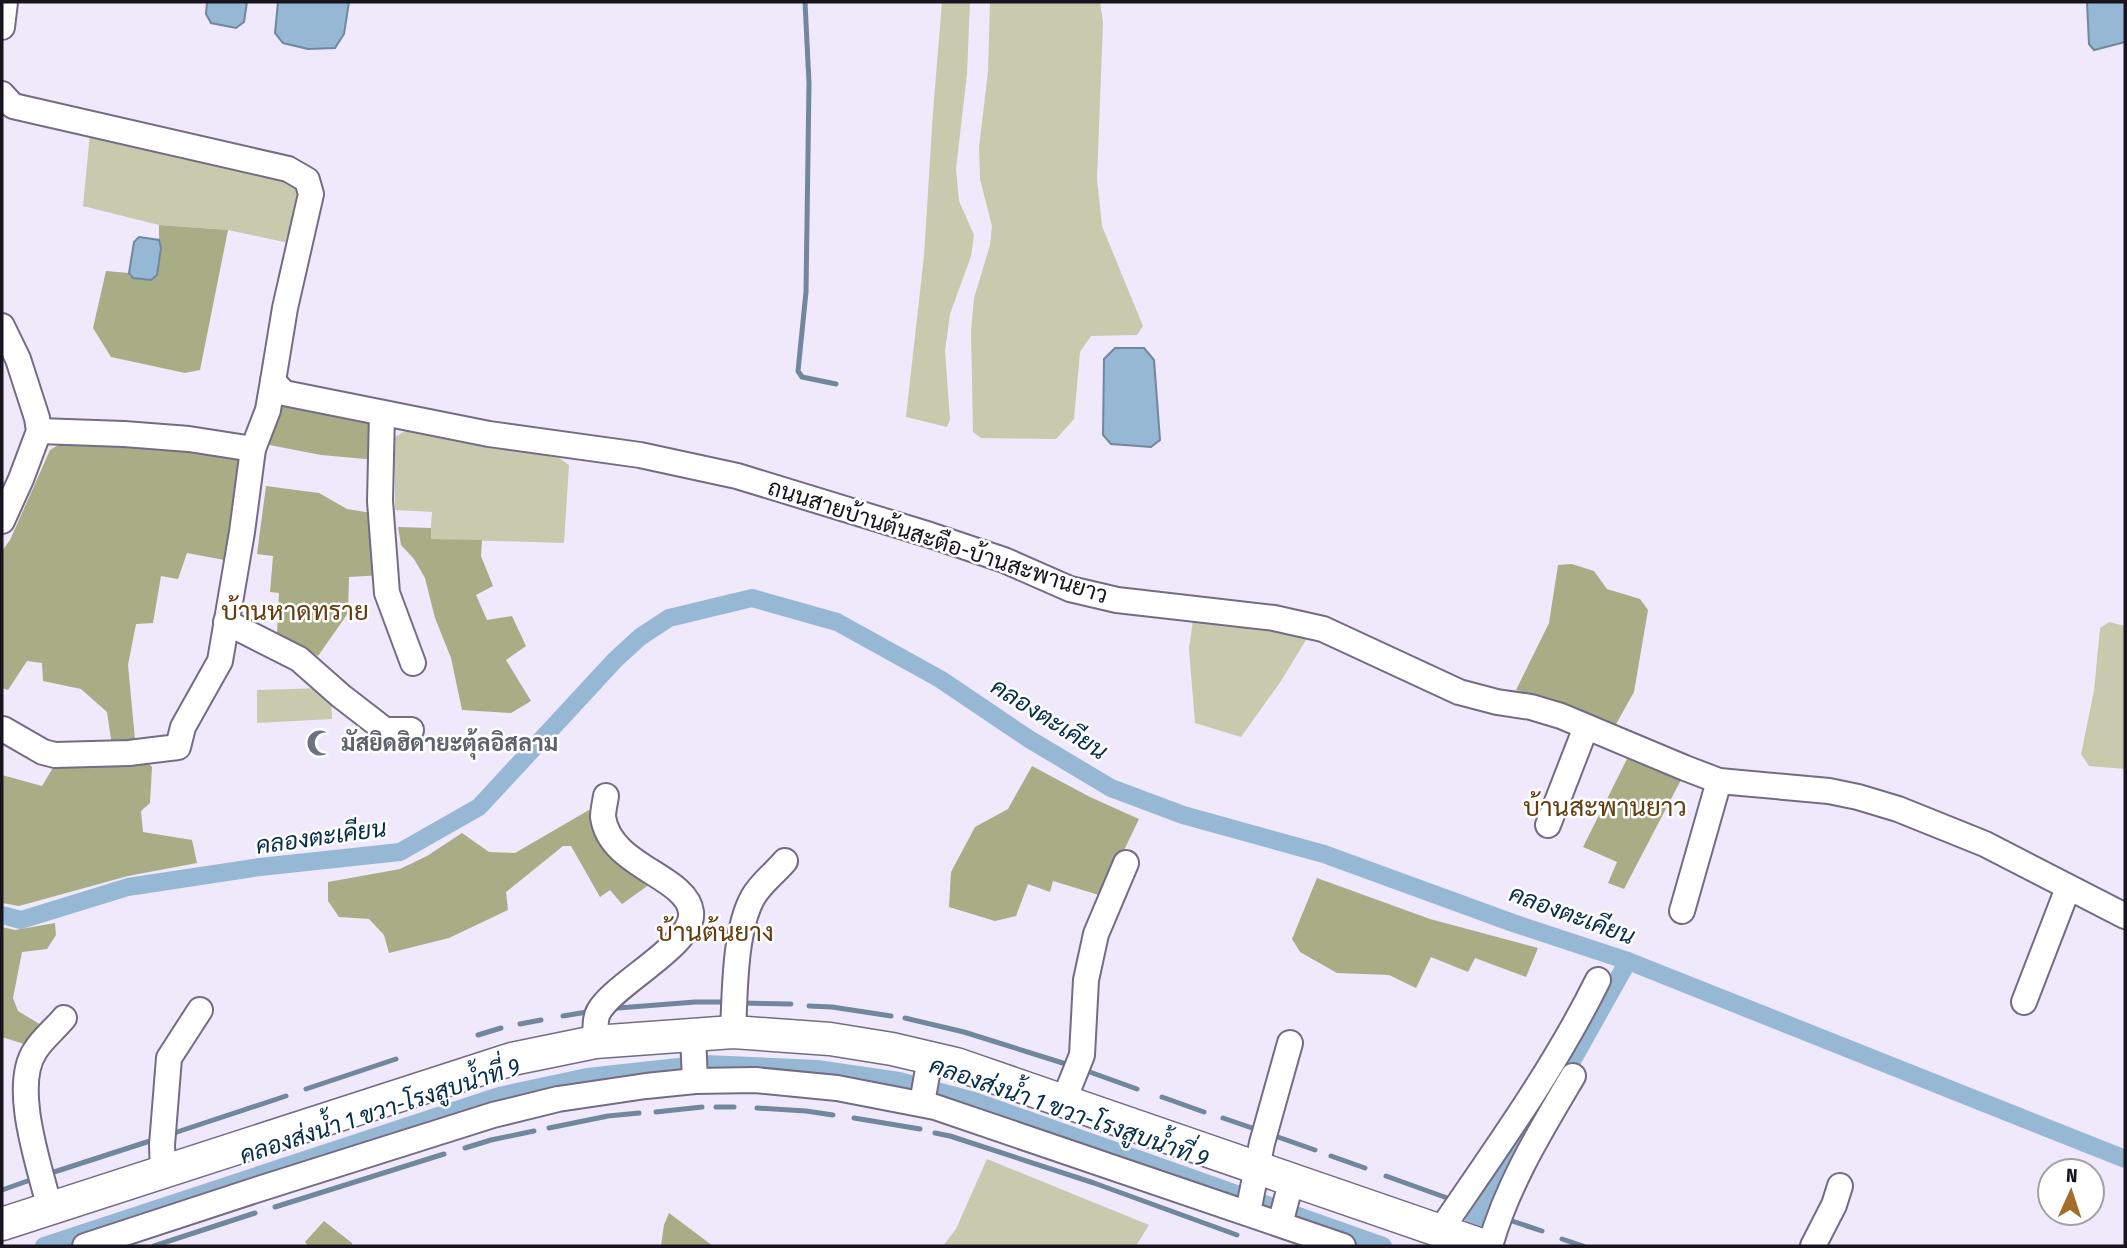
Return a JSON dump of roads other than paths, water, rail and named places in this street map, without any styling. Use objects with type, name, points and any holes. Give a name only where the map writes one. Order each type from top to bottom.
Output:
[{"type":"main road","points":[[2,1224],[512,1059],[595,1042],[694,1060],[733,1032],[830,1039],[892,1049],[926,1082],[956,1065],[1064,1100],[1252,1192],[1285,1204],[1440,1231],[1484,1246]]},
{"type":"street","points":[[2,27],[5,2]]},
{"type":"street","points":[[2,94],[13,106],[288,169],[307,180],[311,194],[285,308],[268,410],[253,449],[220,661],[183,727],[178,747],[129,753],[55,755],[43,752],[3,729]]},
{"type":"street","points":[[2,326],[19,359],[40,431],[2,521]]},
{"type":"street","name":"ถนนสายบ้านต้นสะตือ-บ้านสะพานยาว","points":[[273,381],[284,393],[489,434],[640,456],[737,476],[991,556],[1070,589],[1116,600],[1275,618],[1323,629],[1460,692],[1497,702],[1531,706],[1561,716],[1719,781],[1829,791],[1898,809],[1985,844],[2125,916]]},
{"type":"street","points":[[382,412],[380,501],[387,593],[413,663]]},
{"type":"street","points":[[40,431],[189,439],[253,449]]},
{"type":"street","points":[[226,622],[299,659],[385,730],[411,730]]},
{"type":"street","points":[[1548,825],[1586,727]]},
{"type":"street","points":[[1682,911],[1719,781]]},
{"type":"street","points":[[595,1042],[597,1013],[617,989],[663,955],[686,930],[692,914],[687,899],[672,885],[636,863],[613,842],[603,817],[606,796]]},
{"type":"street","points":[[733,1032],[735,982],[741,931],[747,910],[759,888],[785,861]]},
{"type":"street","points":[[1064,1100],[1082,1055],[1086,980],[1096,934],[1126,863]]},
{"type":"street","points":[[2024,1002],[2068,888]]},
{"type":"street","points":[[1440,1231],[1525,1107],[1598,980]]},
{"type":"street","points":[[163,1172],[163,1124],[169,1058],[200,1010]]},
{"type":"street","points":[[50,1209],[26,1111],[25,1088],[28,1066],[35,1051],[64,1018]]},
{"type":"street","points":[[1252,1192],[1262,1143],[1290,1043]]},
{"type":"street","points":[[85,1246],[480,1119],[558,1099],[646,1086],[694,1060],[755,1080],[837,1088],[926,1082],[1285,1204],[1343,1246]]},
{"type":"street","points":[[1490,1246],[1496,1225],[1534,1141],[1573,1076]]},
{"type":"street","points":[[1813,1246],[1834,1205],[1840,1186]]},
{"type":"water","points":[[207,2],[247,2],[244,22],[236,28],[211,23],[206,14]]},
{"type":"water","points":[[278,2],[349,2],[344,34],[335,48],[308,49],[283,43],[275,33]]},
{"type":"water","points":[[2087,2],[2125,2],[2125,42],[2094,50],[2089,44]]},
{"type":"water","points":[[139,237],[159,240],[161,248],[157,275],[151,280],[133,278],[129,273],[134,242]]},
{"type":"water","points":[[1115,348],[1144,348],[1154,360],[1160,440],[1151,447],[1111,444],[1103,435],[1104,359]]},
{"type":"waterway","points":[[805,2],[809,83],[806,292],[798,371],[802,377],[836,384]]},
{"type":"waterway","name":"คลองตะเคียน","points":[[2,915],[21,920],[128,887],[260,867],[400,852],[479,807],[615,660],[640,637],[669,618],[752,598],[837,622],[940,679],[1029,739],[1111,788],[1183,815],[1324,854],[1513,923],[1628,961],[2125,1159]]},
{"type":"waterway","points":[[1558,1086],[1628,961]]},
{"type":"waterway","points":[[618,1008],[728,1002]]},
{"type":"waterway","points":[[741,1003],[791,1004]]},
{"type":"waterway","points":[[809,1006],[891,1016]]},
{"type":"waterway","points":[[563,1016],[587,1012]]},
{"type":"waterway","points":[[905,1018],[964,1032],[1066,1064]]},
{"type":"waterway","points":[[520,1024],[541,1020]]},
{"type":"waterway","points":[[478,1035],[501,1028]]},
{"type":"waterway","points":[[306,1089],[396,1059]]},
{"type":"waterway","name":"คลองส่งน้ำ 1 ขวา-โรงสูบน้ำที่ 9","points":[[44,1246],[499,1096],[587,1077],[706,1064],[817,1069],[899,1081],[974,1101],[1383,1246]]},
{"type":"waterway","points":[[1087,1071],[1137,1089]]},
{"type":"waterway","points":[[171,1134],[286,1096]]},
{"type":"waterway","points":[[1162,1097],[1204,1112]]},
{"type":"waterway","points":[[656,1112],[702,1107]]},
{"type":"waterway","points":[[716,1107],[734,1107]]},
{"type":"waterway","points":[[757,1108],[833,1115]]},
{"type":"waterway","points":[[549,1128],[608,1116],[639,1113]]},
{"type":"waterway","points":[[854,1118],[920,1129]]},
{"type":"waterway","points":[[1223,1118],[1255,1129]]},
{"type":"waterway","points":[[465,1148],[534,1131]]},
{"type":"waterway","points":[[935,1133],[1094,1183],[1237,1235]]},
{"type":"waterway","points":[[1275,1136],[1315,1150]]},
{"type":"waterway","points":[[54,1172],[150,1141]]},
{"type":"waterway","points":[[1474,1221],[1523,1142]]},
{"type":"waterway","points":[[275,1207],[444,1154]]},
{"type":"waterway","points":[[1331,1156],[1365,1168]]},
{"type":"waterway","points":[[1386,1176],[1450,1199]]},
{"type":"waterway","points":[[2,1190],[36,1178]]},
{"type":"waterway","points":[[1472,1207],[1492,1214]]},
{"type":"waterway","points":[[154,1246],[255,1213]]},
{"type":"waterway","points":[[1512,1221],[1542,1231]]},
{"type":"waterway","points":[[1562,1239],[1583,1246]]},
{"type":"place","name":"มัสยิดฮิดายะตุ้ลอิสลาม","points":[[320,743]]},
{"type":"district","name":"บ้านหาดทราย","points":[[295,611]]},
{"type":"district","name":"บ้านสะพานยาว","points":[[1605,807]]},
{"type":"district","name":"บ้านต้นยาง","points":[[715,932]]}]
